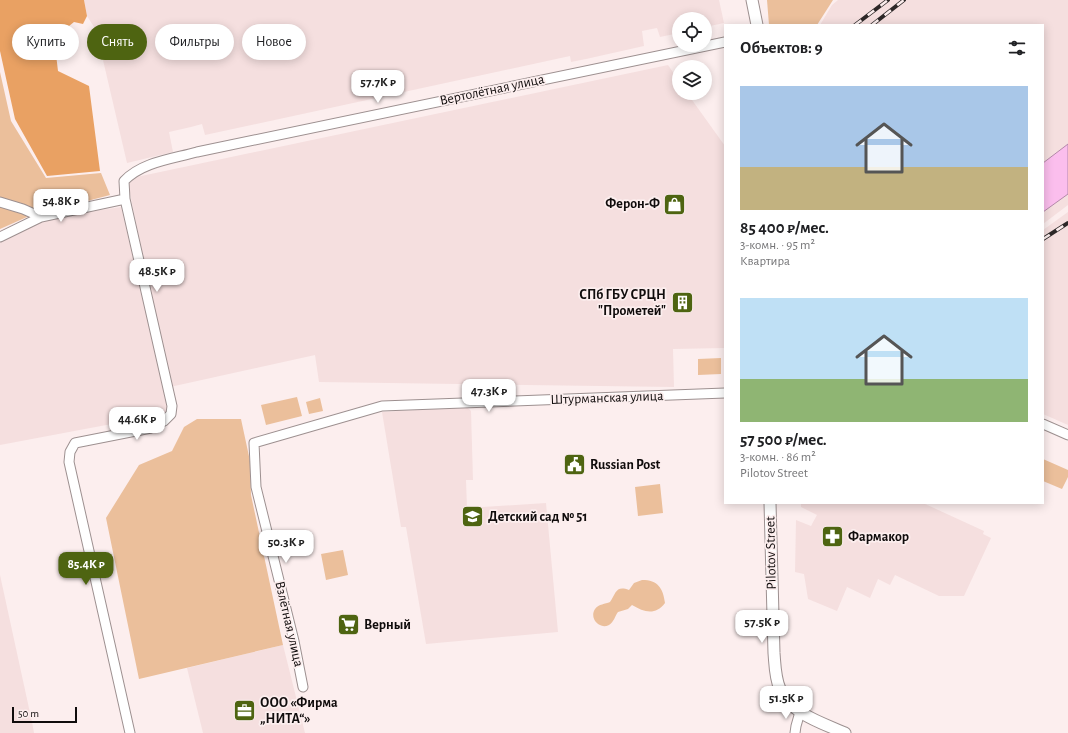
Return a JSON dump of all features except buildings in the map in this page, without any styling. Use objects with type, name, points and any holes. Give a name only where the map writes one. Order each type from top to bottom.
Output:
[{"type":"street","points":[[752,0],[757,24]]},
{"type":"street","name":"Вертолётная улица","points":[[125,199],[124,181],[131,173],[140,168],[197,152],[724,42]]},
{"type":"street","points":[[0,237],[41,217],[125,199],[172,406],[170,414],[164,421],[150,428],[75,443],[70,452],[70,462],[130,733]]},
{"type":"street","points":[[0,202],[23,209],[41,217]]},
{"type":"street","name":"Штурманская улица","points":[[254,443],[382,406],[724,393]]},
{"type":"street","points":[[1044,424],[1068,435]]},
{"type":"street","name":"Взлётная улица","points":[[254,443],[256,487],[294,641],[303,687]]},
{"type":"street","name":"Pilotov Street","points":[[770,504],[773,637],[776,674],[779,688],[790,704],[800,712],[845,733]]},
{"type":"street","points":[[795,733],[800,712]]},
{"type":"shaded area","points":[[0,0],[84,0],[87,16],[83,24],[74,22],[72,24],[12,24],[12,60],[57,60],[58,71],[89,86],[100,171],[47,176],[15,119],[0,51]]},
{"type":"shaded area","points":[[84,0],[719,0],[724,23],[712,26],[712,12],[672,12],[672,34],[660,37],[657,28],[642,31],[644,46],[571,62],[570,56],[205,135],[202,124],[169,132],[173,152],[127,163],[103,60],[147,60],[147,24],[92,24],[87,16]]},
{"type":"shaded area","points":[[767,0],[833,0],[818,24],[769,24]]},
{"type":"shaded area","points":[[838,0],[1068,0],[1068,205],[1044,223],[1044,24],[821,24],[832,5]]},
{"type":"shaded area","points":[[668,65],[672,71],[672,100],[692,100],[724,145],[724,348],[673,349],[674,387],[319,382],[315,355],[170,387],[127,179]]},
{"type":"shaded area","points":[[0,72],[11,121],[46,178],[101,173],[110,195],[27,217],[0,229]]},
{"type":"shaded area","points":[[1068,144],[1068,194],[1044,211],[1044,162]]},
{"type":"shaded area","points":[[121,207],[170,413],[0,445],[0,240],[47,218]]},
{"type":"shaded area","points":[[1068,212],[1068,425],[1044,414],[1044,229]]},
{"type":"shaded area","points":[[721,358],[721,374],[698,375],[698,359]]},
{"type":"shaded area","points":[[297,397],[302,416],[266,425],[261,405]]},
{"type":"shaded area","points":[[320,398],[323,411],[309,414],[306,402]]},
{"type":"shaded area","name":"Детский сад № 51","points":[[467,407],[471,411],[473,480],[466,480],[467,508],[546,503],[558,632],[426,644],[406,527],[401,527],[382,412]]},
{"type":"shaded area","points":[[197,419],[241,419],[250,461],[251,495],[283,645],[139,679],[106,518],[139,465],[172,451],[184,427]]},
{"type":"shaded area","points":[[1044,459],[1068,470],[1068,477],[1062,489],[1044,481]]},
{"type":"shaded area","points":[[660,484],[663,513],[638,516],[635,487]]},
{"type":"shaded area","points":[[801,504],[925,504],[984,531],[983,534],[991,538],[964,596],[939,596],[895,575],[890,585],[878,579],[870,598],[847,587],[837,611],[808,599],[804,574],[795,572],[796,520],[811,526],[817,515],[801,507]]},
{"type":"shaded area","points":[[343,550],[348,575],[326,580],[321,554]]},
{"type":"shaded area","points":[[0,575],[32,722],[34,733],[0,733]]},
{"type":"shaded area","points":[[642,580],[652,581],[659,586],[663,593],[665,603],[661,607],[657,610],[649,612],[632,605],[628,609],[618,612],[609,625],[602,626],[596,622],[593,612],[597,607],[610,602],[619,589],[629,590],[634,583]]},
{"type":"shaded area","name":"ООО «Фирма „НИТА“»","points":[[283,645],[305,733],[203,733],[187,668]]},
{"type":"railway","points":[[856,24],[888,0]]},
{"type":"railway","points":[[873,24],[904,0]]},
{"type":"railway","points":[[1044,238],[1068,223]]},
{"type":"place","name":"Ферон-Ф","points":[[675,204]]},
{"type":"place","name":"СПб ГБУ СРЦН \"Прометей\"","points":[[682,303]]},
{"type":"place","name":"Russian Post","points":[[575,465]]},
{"type":"place","name":"Детский сад № 51","points":[[473,517]]},
{"type":"place","name":"Фармакор","points":[[832,537]]},
{"type":"place","name":"Верный","points":[[349,625]]},
{"type":"place","name":"ООО «Фирма „НИТА“»","points":[[245,711]]}]
